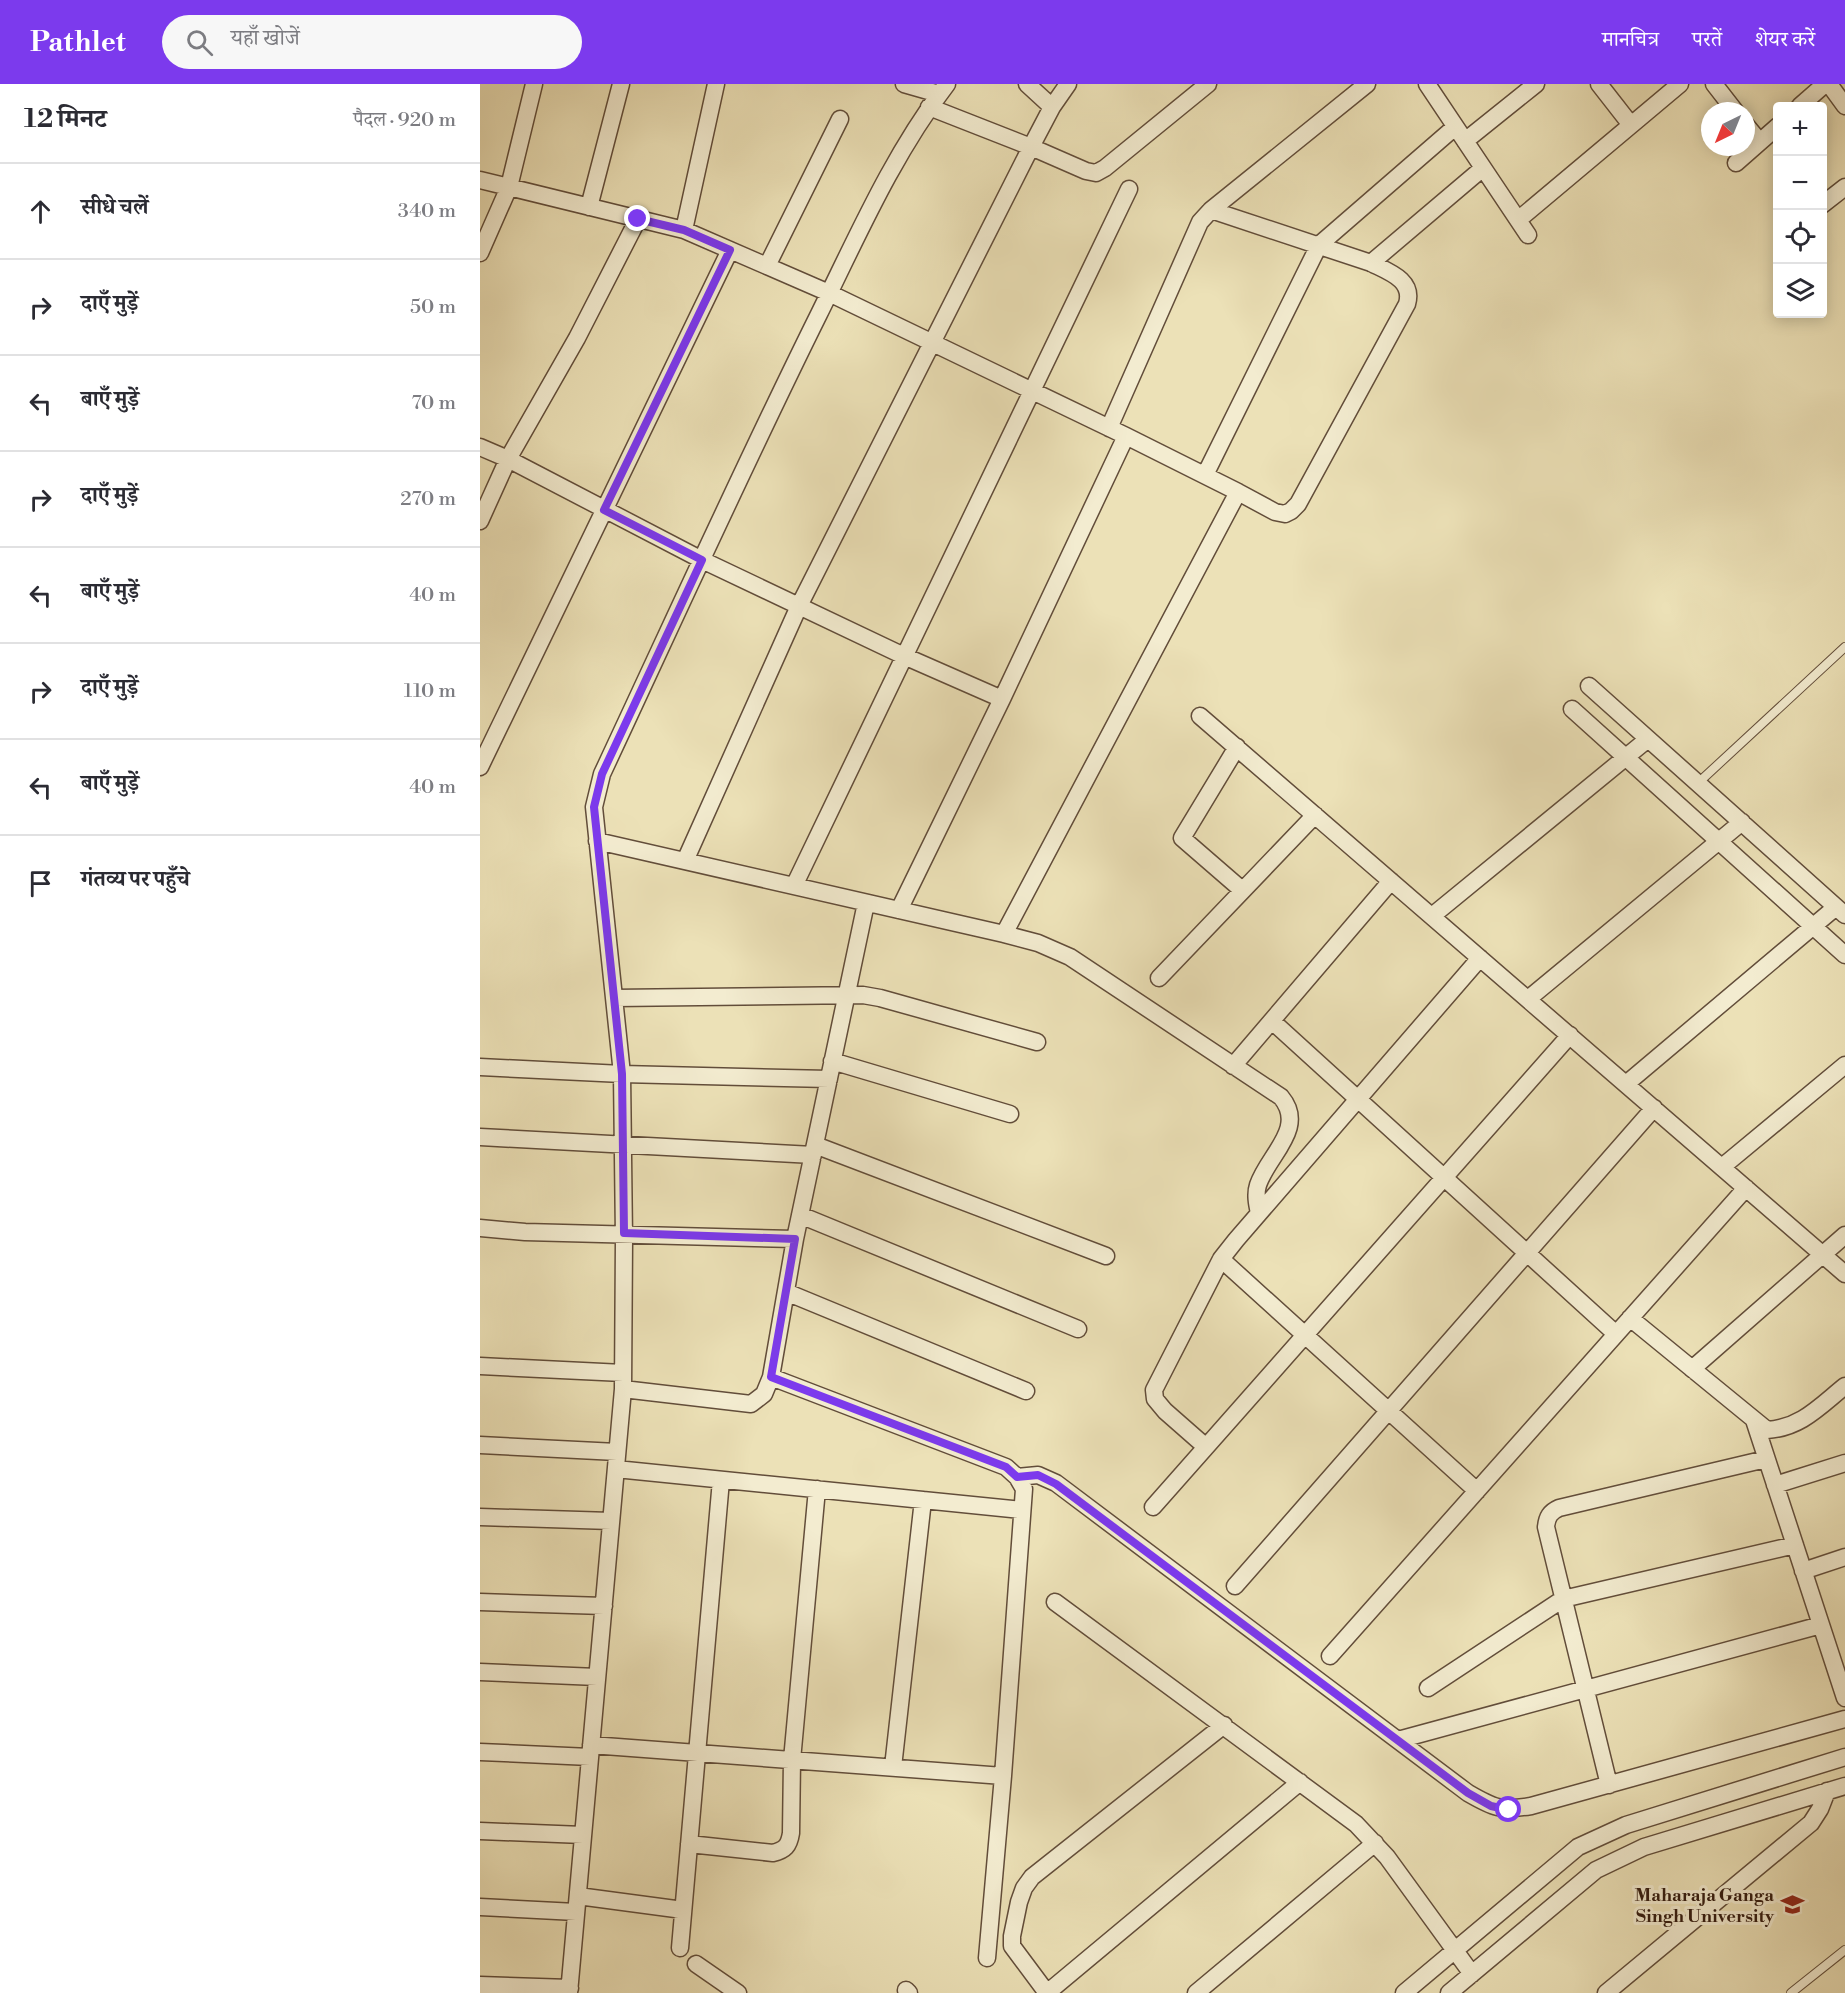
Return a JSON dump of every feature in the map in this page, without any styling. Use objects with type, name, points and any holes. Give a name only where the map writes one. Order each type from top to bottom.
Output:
[{"type":"street","points":[[480,253],[509,187],[534,84]]},
{"type":"street","points":[[589,207],[621,84]]},
{"type":"street","points":[[684,230],[716,84]]},
{"type":"street","points":[[904,84],[939,95],[1031,147],[1086,171],[1096,173],[1208,84]]},
{"type":"street","points":[[1027,84],[1052,107]]},
{"type":"street","points":[[685,861],[799,606],[1031,147],[1052,107],[1068,84]]},
{"type":"street","points":[[1109,428],[1200,222],[1211,210],[1367,84]]},
{"type":"street","points":[[1427,84],[1528,235]]},
{"type":"street","points":[[1205,476],[1319,245],[1460,134],[1536,84]]},
{"type":"street","points":[[1599,84],[1631,125]]},
{"type":"street","points":[[1518,220],[1680,84]]},
{"type":"street","points":[[1714,84],[1728,102]]},
{"type":"street","points":[[1805,102],[1827,84],[1845,106]]},
{"type":"street","points":[[480,1985],[569,1991],[623,1381],[622,1074],[594,807],[602,774],[830,293],[898,156],[939,95]]},
{"type":"street","points":[[767,266],[840,118]]},
{"type":"street","points":[[1736,163],[1773,130]]},
{"type":"street","points":[[1755,136],[1760,142]]},
{"type":"street","points":[[1371,263],[1483,168]]},
{"type":"street","points":[[480,180],[684,230],[830,293],[1126,436],[1275,512],[1285,514],[1292,511],[1298,504],[1407,304],[1409,295],[1406,286],[1396,275],[1371,263],[1211,210]]},
{"type":"street","points":[[1827,201],[1845,187]]},
{"type":"street","points":[[794,886],[1129,189]]},
{"type":"street","points":[[480,522],[508,459],[576,338],[638,219]]},
{"type":"street","points":[[480,767],[730,250]]},
{"type":"street","points":[[899,910],[1126,436]]},
{"type":"street","points":[[480,447],[508,459],[702,560],[904,656],[1002,699]]},
{"type":"street","points":[[1004,934],[1238,492]]},
{"type":"street","points":[[1588,686],[1840,911],[1813,926],[1626,1084]]},
{"type":"street","points":[[1572,710],[1845,955]]},
{"type":"street","points":[[1200,716],[1845,1274]]},
{"type":"street","points":[[1432,916],[1648,739]]},
{"type":"street","points":[[1237,747],[1182,838],[1242,890]]},
{"type":"street","points":[[1159,978],[1315,815]]},
{"type":"street","points":[[1528,999],[1742,822]]},
{"type":"street","points":[[597,841],[1004,934],[1038,943],[1070,957],[1281,1097],[1288,1105],[1291,1116],[1289,1129],[1258,1185],[1256,1200],[1259,1213]]},
{"type":"street","points":[[1233,1066],[1391,881]]},
{"type":"street","points":[[480,1366],[623,1381],[751,1404],[764,1394],[771,1377],[795,1239],[866,903]]},
{"type":"street","points":[[1206,1447],[1165,1411],[1155,1399],[1154,1390],[1221,1259],[1480,958]]},
{"type":"street","points":[[614,998],[845,995],[880,998],[1037,1042]]},
{"type":"street","points":[[1272,1021],[1616,1334]]},
{"type":"street","points":[[1153,1507],[1570,1035]]},
{"type":"street","points":[[832,1061],[1010,1114]]},
{"type":"street","points":[[1722,1167],[1845,1065]]},
{"type":"street","points":[[480,1067],[622,1074],[829,1079]]},
{"type":"street","points":[[1235,1586],[1654,1108]]},
{"type":"street","points":[[480,1137],[814,1150],[1106,1256]]},
{"type":"street","points":[[1330,1656],[1746,1188]]},
{"type":"street","points":[[800,1215],[1078,1329]]},
{"type":"street","points":[[480,1228],[525,1232],[795,1239]]},
{"type":"street","points":[[1692,1369],[1845,1235]]},
{"type":"street","points":[[1221,1259],[1477,1491]]},
{"type":"street","points":[[786,1292],[1026,1391]]},
{"type":"street","points":[[1630,1318],[1767,1430],[1783,1429],[1802,1420],[1845,1386]]},
{"type":"street","points":[[771,1377],[1006,1467],[1017,1477],[1024,1489],[1004,1776],[987,1958]]},
{"type":"street","points":[[1754,1420],[1821,1625],[1838,1653],[1845,1698]]},
{"type":"street","points":[[480,1445],[617,1452]]},
{"type":"street","points":[[1609,1785],[1563,1599],[1546,1519],[1552,1511],[1571,1505],[1766,1458]]},
{"type":"street","points":[[1775,1485],[1845,1463]]},
{"type":"street","points":[[616,1469],[1022,1510]]},
{"type":"street","points":[[1017,1477],[1038,1475],[1056,1484],[1468,1793],[1491,1806],[1509,1810],[1531,1806],[1845,1719]]},
{"type":"street","points":[[680,1948],[721,1480]]},
{"type":"street","points":[[689,1844],[773,1853],[784,1851],[789,1843],[792,1760],[817,1490]]},
{"type":"street","points":[[893,1767],[923,1500]]},
{"type":"street","points":[[480,1517],[611,1521]]},
{"type":"street","points":[[1428,1688],[1563,1599],[1795,1545]]},
{"type":"street","points":[[1803,1571],[1845,1557]]},
{"type":"street","points":[[480,1602],[604,1606]]},
{"type":"street","points":[[1055,1602],[1356,1824],[1376,1843],[1472,1974]]},
{"type":"street","points":[[1398,1740],[1821,1625]]},
{"type":"street","points":[[480,1672],[597,1677]]},
{"type":"street","points":[[1224,1725],[1032,1877],[1024,1888],[1012,1936],[1012,1946],[1047,1993],[1300,1782]]},
{"type":"street","points":[[480,1752],[697,1753],[1004,1776]]},
{"type":"street","points":[[1404,1993],[1578,1847],[1626,1825],[1845,1757]]},
{"type":"street","points":[[1449,1993],[1596,1870],[1618,1858],[1644,1847],[1845,1786]]},
{"type":"street","points":[[1606,1993],[1810,1822],[1820,1809],[1827,1791]]},
{"type":"street","points":[[480,1831],[583,1835]]},
{"type":"street","points":[[1196,1993],[1376,1843]]},
{"type":"street","points":[[480,1907],[577,1904],[683,1910]]},
{"type":"street","points":[[696,1964],[738,1993]]},
{"type":"lane","points":[[1698,783],[1845,647]]},
{"type":"lane","points":[[1791,1993],[1845,1950]]},
{"type":"place","name":"Maharaja Ganga Singh University","points":[[1792,1905]]},
{"type":"route","points":[[638,219],[684,230],[730,250],[604,510],[702,560],[602,774],[594,807],[622,1074],[624,1233],[795,1239],[771,1377],[1006,1467],[1017,1477],[1038,1475],[1056,1484],[1468,1793],[1491,1806],[1509,1810]]}]
